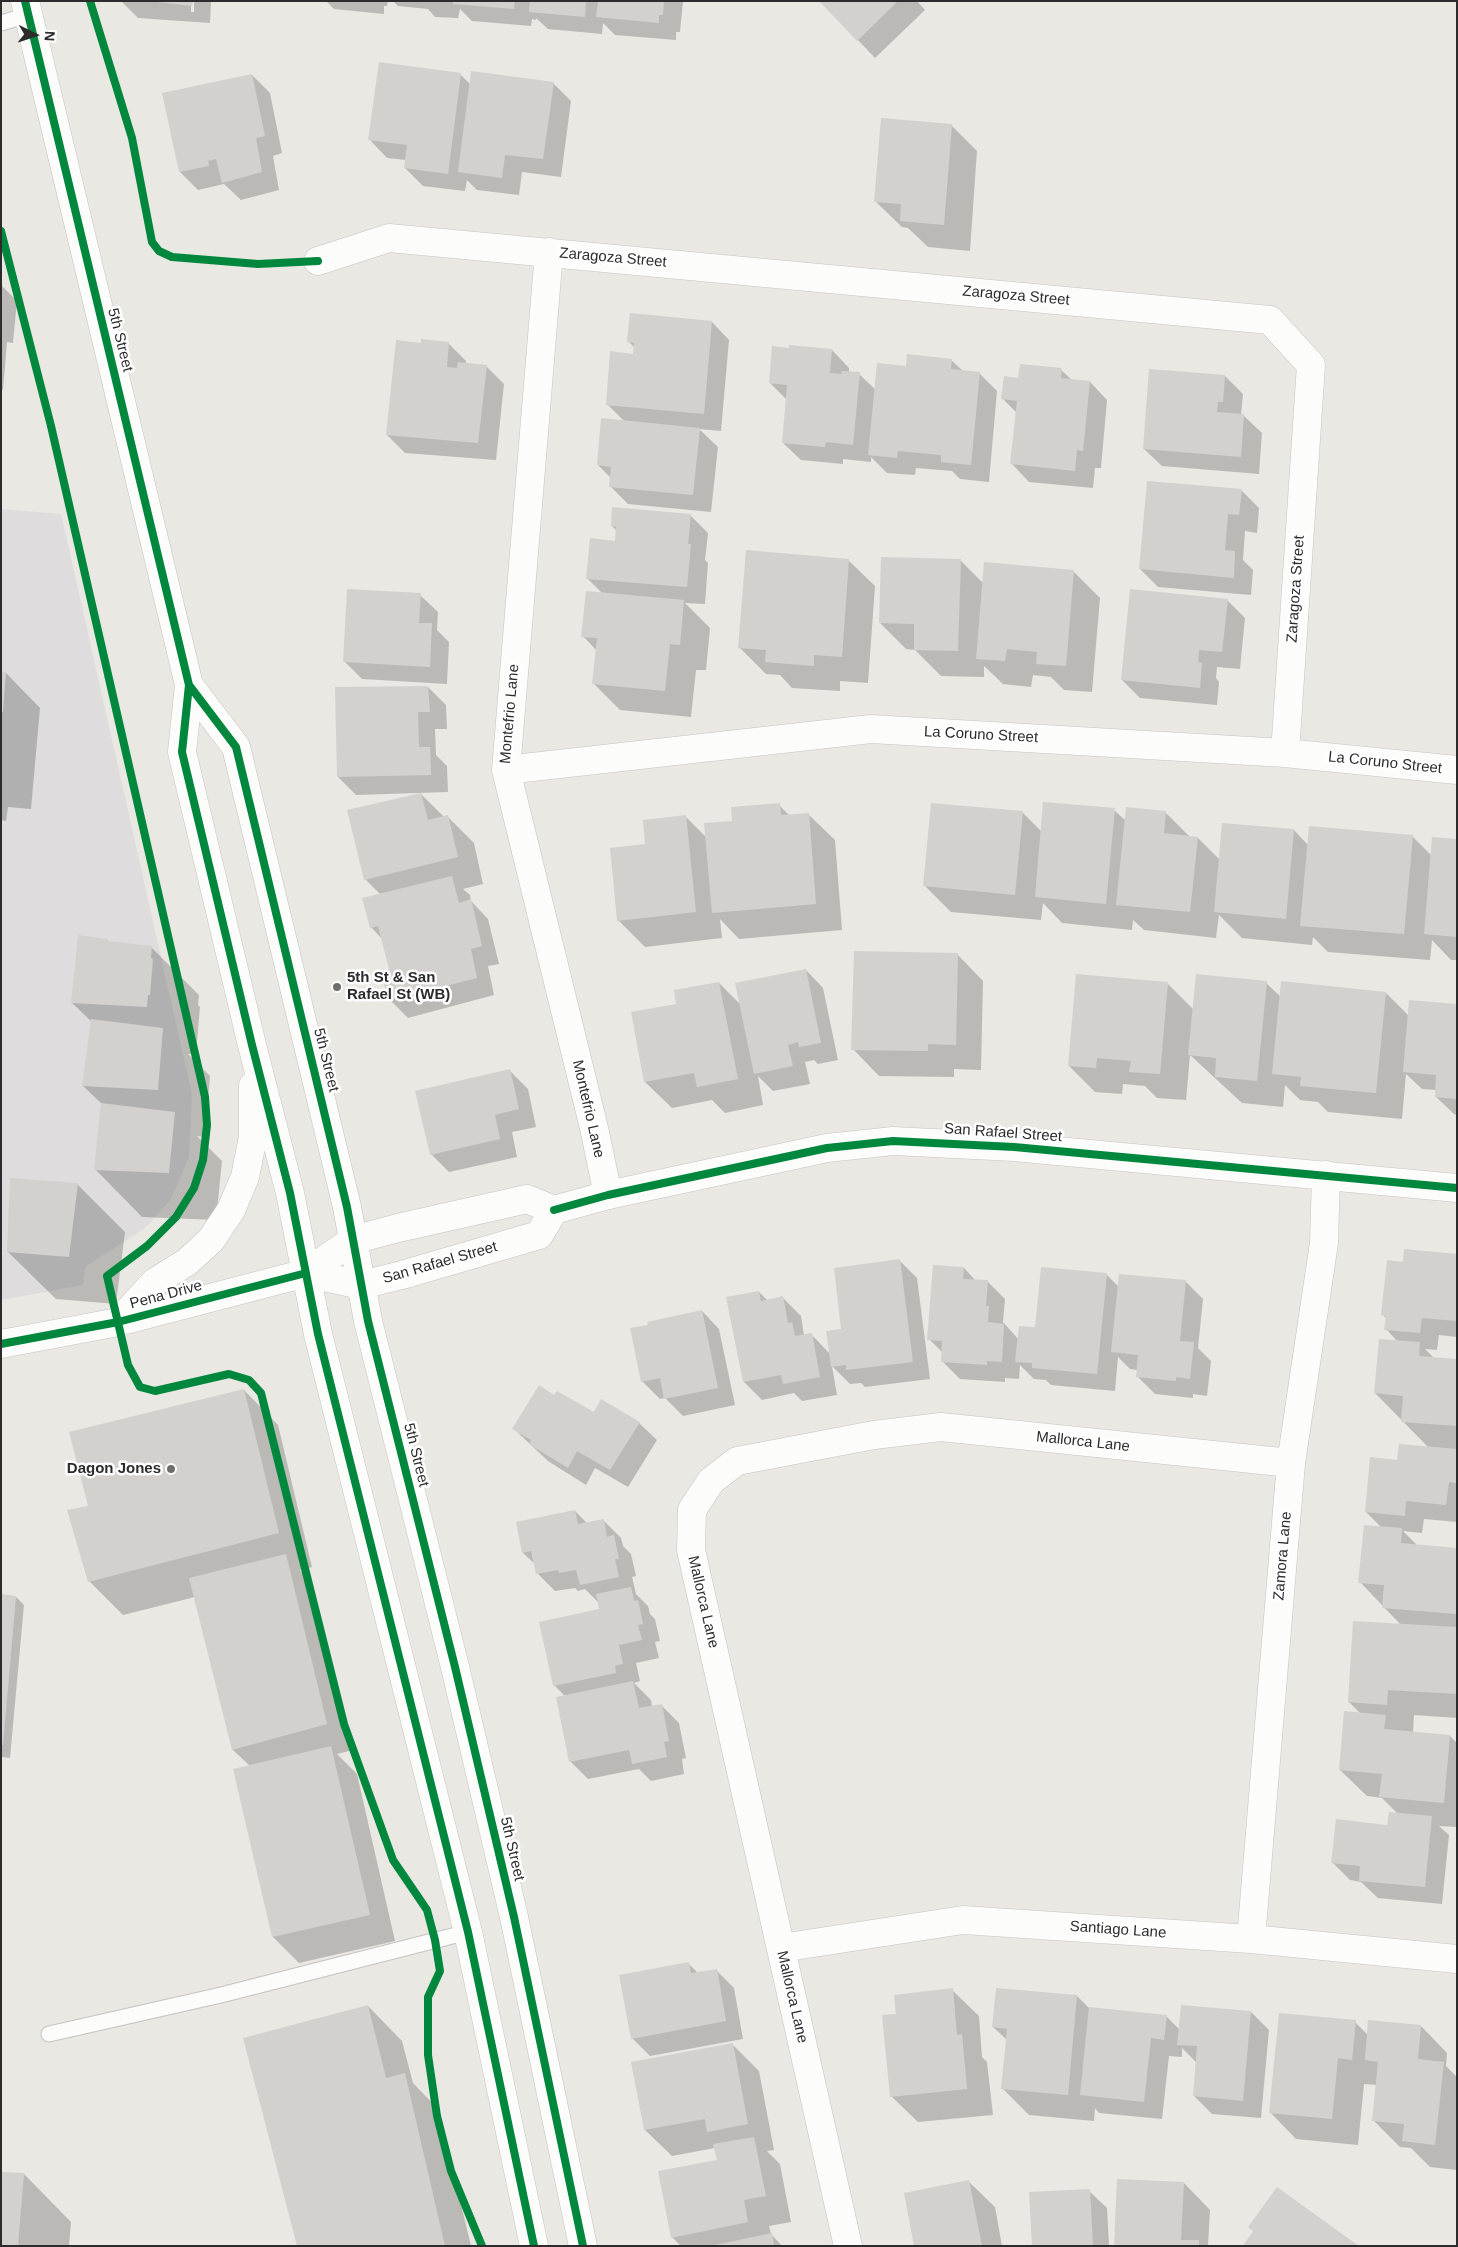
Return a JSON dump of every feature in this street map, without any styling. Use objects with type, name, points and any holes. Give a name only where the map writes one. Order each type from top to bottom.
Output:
[{"type":"street","name":"5th Street","points":[[26,8],[189,686],[182,752],[252,1045],[290,1193],[318,1334],[468,1932],[534,2246]]},
{"type":"street","name":"Zaragoza Street","points":[[318,261],[389,238],[1270,320],[1311,365],[1285,753]]},
{"type":"street","name":"Montefrio Lane","points":[[549,252],[506,770],[594,1128],[608,1195]]},
{"type":"street","name":"5th Street","points":[[189,686],[236,747],[345,1198],[361,1285],[514,1917],[583,2246]]},
{"type":"street","name":"La Coruno Street","points":[[506,770],[871,729],[1285,753],[1457,770]]},
{"type":"street","points":[[118,1322],[155,1282],[187,1262],[210,1240],[234,1204],[245,1177],[252,1137],[252,1045]]},
{"type":"street","name":"San Rafael Street","points":[[306,1273],[361,1285],[539,1235],[554,1210],[608,1195],[827,1148],[893,1141],[1014,1147],[1457,1188]]},
{"type":"street","name":"Zamora Lane","points":[[1251,1939],[1291,1463],[1324,1243],[1326,1175]]},
{"type":"street","points":[[306,1273],[353,1240],[527,1200],[554,1210]]},
{"type":"street","name":"Pena Drive","points":[[1,1344],[118,1322],[306,1273]]},
{"type":"street","name":"Mallorca Lane","points":[[848,2246],[691,1550],[692,1510],[711,1481],[737,1462],[874,1434],[941,1428],[1291,1463]]},
{"type":"street","name":"Santiago Lane","points":[[781,1948],[963,1920],[1251,1939],[1457,1959]]},
{"type":"lane","points":[[1,23],[26,8]]},
{"type":"lane","points":[[49,2034],[220,1995],[468,1932]]},
{"type":"shaded area","points":[[1,509],[61,514],[192,1094],[189,1157],[170,1201],[144,1229],[85,1267],[83,1285],[1,1300]]},
{"type":"building","points":[[148,1],[193,1],[192,6]]},
{"type":"building","points":[[453,1],[515,1],[514,9],[453,4]]},
{"type":"building","points":[[530,1],[586,1],[585,17],[529,12]]},
{"type":"building","points":[[598,1],[664,1],[663,15],[659,15],[659,23],[596,17]]},
{"type":"building","points":[[819,1],[898,1],[857,41]]},
{"type":"building","points":[[379,62],[461,73],[448,174],[404,168],[407,145],[368,140]]},
{"type":"building","points":[[471,71],[554,82],[543,159],[505,155],[502,178],[458,172]]},
{"type":"building","points":[[252,74],[265,136],[256,138],[262,172],[222,183],[216,159],[208,161],[209,166],[179,172],[162,93]]},
{"type":"building","points":[[881,118],[952,124],[944,225],[900,221],[901,204],[874,202]]},
{"type":"building","points":[[630,313],[712,321],[704,414],[606,405],[610,351],[633,354],[634,343],[627,342]]},
{"type":"building","points":[[421,339],[449,342],[447,367],[457,368],[458,362],[487,365],[478,443],[386,435],[396,340],[421,343]]},
{"type":"building","points":[[789,345],[832,349],[830,373],[841,374],[842,371],[860,372],[853,445],[826,442],[825,447],[782,443],[787,385],[769,383],[772,346],[789,348]]},
{"type":"building","points":[[907,354],[952,359],[951,369],[980,372],[971,465],[941,462],[941,455],[898,451],[897,458],[868,455],[877,363],[906,366]]},
{"type":"building","points":[[1020,364],[1062,368],[1061,378],[1090,381],[1083,451],[1077,450],[1075,471],[1010,464],[1017,401],[1001,399],[1004,376],[1018,378]]},
{"type":"building","points":[[1149,369],[1225,375],[1223,402],[1218,402],[1217,412],[1244,414],[1241,457],[1143,449]]},
{"type":"building","points":[[601,418],[700,428],[693,495],[609,487],[611,467],[597,465]]},
{"type":"building","points":[[1147,481],[1242,489],[1239,515],[1228,514],[1225,550],[1235,551],[1234,578],[1139,569]]},
{"type":"building","points":[[612,507],[691,514],[688,544],[691,544],[687,587],[586,579],[590,538],[615,541],[616,527],[611,526]]},
{"type":"building","points":[[746,550],[849,559],[842,657],[814,655],[814,666],[765,662],[766,650],[738,648]]},
{"type":"building","points":[[881,557],[961,559],[958,651],[914,650],[914,624],[879,623]]},
{"type":"building","points":[[984,562],[1074,570],[1066,666],[1036,664],[1037,652],[1007,649],[1005,661],[976,659]]},
{"type":"building","points":[[347,589],[421,593],[419,623],[432,623],[430,667],[343,662]]},
{"type":"building","points":[[1130,589],[1228,599],[1222,652],[1199,650],[1198,662],[1202,663],[1200,688],[1121,680]]},
{"type":"building","points":[[586,591],[684,600],[680,645],[670,644],[665,691],[592,684],[597,638],[581,637]]},
{"type":"building","points":[[1,672],[6,672],[3,712],[1,712]]},
{"type":"building","points":[[428,686],[430,712],[418,712],[419,747],[430,747],[431,775],[337,777],[335,687]]},
{"type":"building","points":[[421,793],[428,820],[448,815],[458,857],[364,880],[347,810]]},
{"type":"building","points":[[1043,802],[1115,808],[1106,904],[1035,897]]},
{"type":"building","points":[[780,803],[781,815],[809,813],[816,904],[712,913],[704,823],[732,821],[731,807]]},
{"type":"building","points":[[931,803],[1023,811],[1015,895],[923,886]]},
{"type":"building","points":[[1126,807],[1166,811],[1164,833],[1198,837],[1190,912],[1116,905]]},
{"type":"building","points":[[686,815],[696,912],[617,921],[610,848],[645,844],[643,820]]},
{"type":"building","points":[[1222,823],[1294,829],[1286,919],[1214,912]]},
{"type":"building","points":[[1309,826],[1413,835],[1404,934],[1300,926]]},
{"type":"building","points":[[1432,837],[1457,839],[1457,937],[1424,934]]},
{"type":"building","points":[[452,876],[459,903],[471,899],[482,946],[471,949],[477,978],[389,1000],[380,971],[389,969],[378,926],[370,928],[362,898]]},
{"type":"building","points":[[78,935],[107,939],[107,941],[152,946],[151,958],[153,959],[147,1007],[71,1003]]},
{"type":"building","points":[[854,951],[958,953],[956,1045],[928,1044],[928,1051],[851,1050]]},
{"type":"building","points":[[806,969],[821,1043],[799,1047],[798,1042],[788,1045],[793,1066],[754,1074],[735,983]]},
{"type":"building","points":[[1076,974],[1168,982],[1160,1074],[1129,1072],[1131,1061],[1097,1058],[1096,1068],[1068,1066]]},
{"type":"building","points":[[1196,974],[1267,981],[1257,1081],[1215,1077],[1216,1058],[1188,1055]]},
{"type":"building","points":[[1281,981],[1386,992],[1376,1093],[1300,1086],[1301,1077],[1272,1074]]},
{"type":"building","points":[[719,982],[738,1079],[697,1087],[694,1073],[644,1082],[631,1012],[676,1004],[674,990]]},
{"type":"building","points":[[1409,1000],[1457,1004],[1457,1099],[1435,1097],[1436,1075],[1403,1072]]},
{"type":"building","points":[[91,1019],[163,1028],[158,1090],[82,1086]]},
{"type":"building","points":[[510,1069],[519,1109],[495,1115],[500,1139],[430,1155],[415,1091]]},
{"type":"building","points":[[101,1103],[175,1112],[169,1173],[94,1170]]},
{"type":"building","points":[[10,1178],[78,1183],[69,1257],[7,1252]]},
{"type":"building","points":[[1404,1249],[1457,1254],[1457,1321],[1422,1318],[1420,1333],[1384,1330],[1386,1316],[1381,1315],[1387,1260],[1403,1262]]},
{"type":"building","points":[[900,1259],[913,1362],[846,1370],[846,1365],[831,1367],[826,1331],[841,1329],[834,1268]]},
{"type":"building","points":[[933,1265],[964,1267],[963,1279],[988,1280],[986,1306],[989,1306],[988,1322],[1004,1324],[1002,1362],[987,1361],[987,1365],[941,1362],[942,1341],[927,1340]]},
{"type":"building","points":[[1041,1267],[1107,1273],[1097,1374],[1032,1368],[1032,1363],[1015,1362],[1019,1326],[1035,1327]]},
{"type":"building","points":[[1119,1274],[1186,1280],[1180,1341],[1194,1342],[1190,1379],[1176,1377],[1176,1381],[1136,1377],[1138,1355],[1111,1352]]},
{"type":"building","points":[[759,1291],[761,1301],[783,1296],[788,1323],[792,1322],[795,1336],[812,1333],[820,1377],[783,1384],[781,1375],[743,1382],[726,1297]]},
{"type":"building","points":[[702,1310],[718,1388],[664,1399],[660,1378],[641,1382],[630,1328],[648,1325],[647,1322]]},
{"type":"building","points":[[1379,1339],[1420,1342],[1419,1356],[1457,1359],[1457,1426],[1401,1422],[1403,1396],[1374,1393]]},
{"type":"building","points":[[539,1385],[554,1395],[557,1391],[594,1412],[601,1399],[640,1422],[610,1470],[577,1451],[568,1468],[529,1444],[531,1440],[512,1429]]},
{"type":"building","name":"Dagon Jones","points":[[244,1389],[279,1533],[88,1582],[67,1510],[88,1506],[69,1432]]},
{"type":"building","points":[[1399,1444],[1457,1449],[1457,1483],[1449,1482],[1446,1505],[1406,1501],[1405,1516],[1365,1512],[1370,1457],[1397,1460]]},
{"type":"building","points":[[575,1510],[578,1524],[604,1519],[607,1537],[614,1535],[619,1559],[615,1559],[619,1577],[580,1585],[576,1570],[559,1573],[558,1570],[536,1574],[531,1551],[522,1553],[516,1522]]},
{"type":"building","points":[[1364,1525],[1402,1528],[1401,1543],[1457,1548],[1456,1614],[1382,1608],[1384,1585],[1358,1583]]},
{"type":"building","points":[[286,1554],[327,1724],[232,1750],[189,1578]]},
{"type":"building","points":[[631,1587],[634,1601],[638,1600],[643,1624],[638,1625],[642,1640],[619,1645],[623,1664],[615,1666],[616,1673],[553,1686],[539,1622],[599,1609],[596,1594]]},
{"type":"building","points":[[1,1594],[16,1596],[3,1745],[1,1745]]},
{"type":"building","points":[[1353,1621],[1457,1627],[1457,1694],[1388,1690],[1387,1705],[1348,1702]]},
{"type":"building","points":[[633,1681],[639,1708],[662,1704],[669,1741],[664,1742],[667,1757],[632,1764],[629,1750],[569,1762],[556,1697]]},
{"type":"building","points":[[1344,1711],[1386,1715],[1384,1729],[1450,1735],[1444,1803],[1379,1797],[1382,1774],[1339,1770]]},
{"type":"building","points":[[331,1746],[370,1915],[272,1937],[233,1769]]},
{"type":"building","points":[[1389,1812],[1432,1816],[1425,1887],[1359,1881],[1360,1866],[1331,1863],[1336,1819],[1387,1825]]},
{"type":"building","points":[[689,1962],[691,1973],[717,1969],[726,2021],[631,2039],[619,1975]]},
{"type":"building","points":[[953,1988],[957,2035],[962,2034],[967,2089],[890,2097],[882,2015],[896,2014],[894,1995]]},
{"type":"building","points":[[996,1988],[1077,1995],[1068,2095],[1001,2089],[1007,2029],[992,2027]]},
{"type":"building","points":[[368,2005],[386,2078],[405,2073],[445,2246],[297,2246],[243,2038]]},
{"type":"building","points":[[1181,2005],[1251,2011],[1243,2101],[1193,2096],[1197,2046],[1177,2045]]},
{"type":"building","points":[[1089,2007],[1167,2015],[1164,2040],[1151,2038],[1144,2102],[1080,2095]]},
{"type":"building","points":[[1279,2013],[1356,2020],[1352,2060],[1338,2058],[1332,2119],[1269,2113]]},
{"type":"building","points":[[1368,2020],[1421,2025],[1418,2059],[1444,2062],[1435,2145],[1402,2141],[1404,2124],[1372,2121],[1378,2062],[1365,2060]]},
{"type":"building","points":[[733,2043],[748,2124],[707,2132],[705,2119],[644,2130],[631,2062]]},
{"type":"building","points":[[754,2137],[766,2196],[744,2200],[748,2222],[671,2238],[658,2171],[717,2160],[713,2144]]},
{"type":"building","points":[[1,2172],[24,2173],[18,2246],[1,2246]]},
{"type":"building","points":[[1117,2179],[1184,2182],[1181,2240],[1199,2240],[1199,2246],[1114,2246]]},
{"type":"building","points":[[969,2180],[982,2246],[914,2246],[904,2193]]},
{"type":"building","points":[[1277,2187],[1359,2246],[1243,2246],[1253,2231],[1248,2227]]},
{"type":"building","points":[[1090,2189],[1093,2246],[1032,2246],[1029,2192]]},
{"type":"building","points":[[772,2233],[774,2246],[715,2246],[715,2245]]},
{"type":"cycle path","points":[[25,1],[189,685],[182,752],[252,1045],[290,1193],[318,1334],[468,1932],[534,2246]]},
{"type":"cycle path","points":[[90,1],[132,138],[152,242],[159,251],[172,257],[258,264],[318,261]]},
{"type":"cycle path","points":[[1,231],[51,426],[205,1097],[207,1125],[203,1160],[194,1188],[176,1217],[147,1246],[107,1276],[128,1365],[140,1387],[155,1391],[229,1374],[249,1380],[261,1393],[344,1724],[393,1860],[427,1910],[435,1940],[440,1971],[428,1997],[428,2055],[437,2116],[451,2171],[482,2246]]},
{"type":"cycle path","points":[[189,685],[236,747],[347,1207],[368,1321],[455,1667],[514,1917],[583,2246]]},
{"type":"cycle path","points":[[554,1210],[608,1195],[827,1148],[893,1141],[1014,1147],[1457,1188]]},
{"type":"cycle path","points":[[1,1344],[118,1322],[306,1273]]},
{"type":"place","name":"5th St & San Rafael St (WB)","points":[[337,987]]},
{"type":"place","name":"Dagon Jones","points":[[171,1469]]}]
